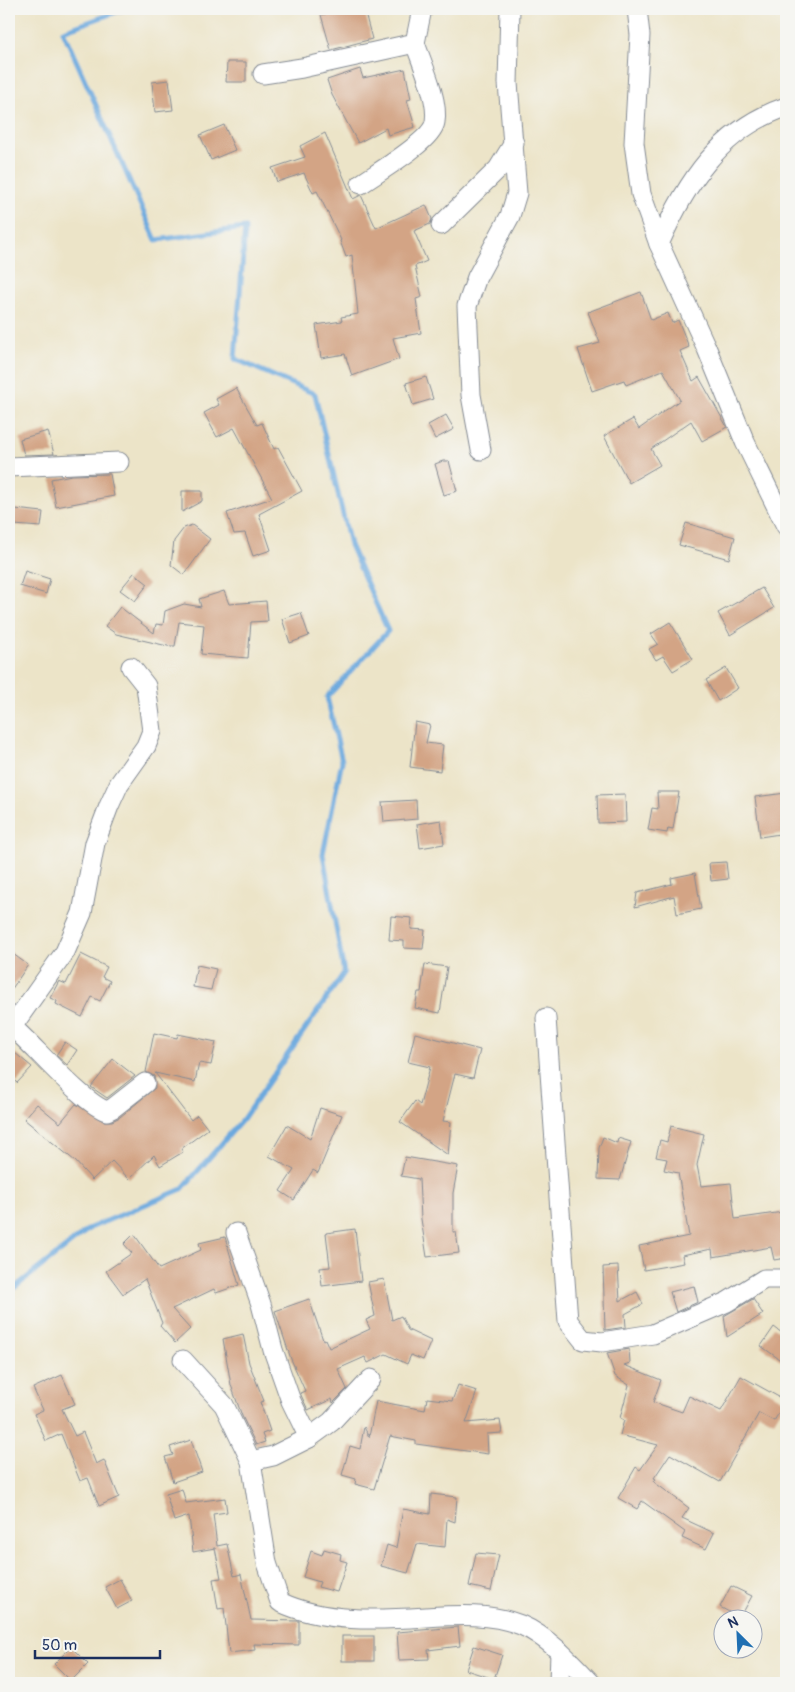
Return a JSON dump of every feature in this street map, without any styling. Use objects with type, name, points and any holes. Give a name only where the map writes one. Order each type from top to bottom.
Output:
[{"type":"street","points":[[361,184],[426,137],[435,123],[435,105],[415,43],[422,9]]},
{"type":"street","points":[[481,450],[472,395],[467,306],[477,277],[510,216],[517,193],[508,83],[510,9]]},
{"type":"street","points":[[637,9],[640,35],[634,143],[641,194],[659,244],[707,349],[745,442],[781,502],[786,526]]},
{"type":"street","points":[[263,74],[302,68],[415,43]]},
{"type":"street","points":[[659,244],[689,184],[714,152],[754,121],[786,107]]},
{"type":"street","points":[[441,225],[498,169],[514,143]]},
{"type":"street","points":[[9,467],[118,462]]},
{"type":"street","points":[[131,668],[146,686],[152,731],[146,746],[118,784],[109,806],[95,843],[82,913],[65,952],[10,1027],[102,1110],[107,1111],[113,1108],[145,1083]]},
{"type":"street","points":[[546,1018],[568,1321],[584,1340],[602,1342],[653,1334],[727,1302],[764,1279],[786,1279]]},
{"type":"street","points":[[236,1233],[261,1304],[273,1350],[291,1401],[309,1438]]},
{"type":"street","points":[[183,1360],[224,1405],[251,1461],[267,1563],[280,1602],[296,1610],[320,1616],[388,1619],[466,1615],[496,1618],[522,1625],[560,1652],[591,1683]]},
{"type":"street","points":[[251,1461],[273,1456],[309,1438],[331,1422],[371,1379]]},
{"type":"street","points":[[558,1683],[560,1652]]},
{"type":"building","points":[[343,9],[364,9],[372,39],[331,50],[321,15]]},
{"type":"building","points":[[227,62],[246,62],[246,82],[226,82]]},
{"type":"building","points":[[360,69],[363,78],[405,69],[411,99],[407,100],[415,127],[388,135],[386,128],[358,143],[332,95],[327,80]]},
{"type":"building","points":[[169,80],[173,110],[155,112],[152,82]]},
{"type":"building","points":[[224,125],[235,150],[211,160],[200,135]]},
{"type":"building","points":[[325,133],[353,199],[361,195],[376,228],[426,205],[432,219],[430,224],[414,231],[427,261],[415,266],[422,297],[416,299],[421,333],[393,338],[399,359],[352,376],[345,354],[321,358],[316,325],[342,321],[341,317],[358,314],[352,255],[346,257],[341,240],[317,191],[313,193],[304,173],[277,182],[272,168],[305,157],[300,146]]},
{"type":"building","points":[[641,292],[651,320],[668,313],[672,323],[678,320],[689,347],[680,351],[693,381],[699,377],[727,427],[702,441],[691,421],[651,449],[660,465],[629,483],[604,436],[633,419],[639,429],[680,400],[663,370],[626,385],[624,380],[592,391],[578,349],[600,343],[588,312]]},
{"type":"building","points":[[426,377],[433,399],[413,405],[406,383]]},
{"type":"building","points":[[236,388],[257,425],[262,423],[274,449],[278,447],[302,491],[259,514],[271,550],[253,556],[245,533],[234,534],[227,513],[272,498],[234,428],[217,437],[204,413],[219,405],[216,399]]},
{"type":"building","points":[[446,415],[454,429],[435,439],[428,425]]},
{"type":"building","points":[[48,431],[54,454],[24,455],[20,439]]},
{"type":"building","points":[[449,461],[457,491],[444,495],[435,464]]},
{"type":"building","points":[[110,474],[114,496],[56,507],[51,479],[72,475]]},
{"type":"building","points":[[182,491],[202,491],[202,501],[182,512]]},
{"type":"building","points":[[15,509],[43,512],[41,527],[14,525]]},
{"type":"building","points":[[686,523],[735,537],[729,559],[679,545]]},
{"type":"building","points":[[192,525],[210,539],[184,575],[171,565],[174,541],[184,528]]},
{"type":"building","points":[[25,571],[50,579],[46,594],[20,586]]},
{"type":"building","points":[[134,573],[148,584],[135,601],[120,590]]},
{"type":"building","points":[[762,588],[774,608],[730,635],[718,613]]},
{"type":"building","points":[[224,591],[229,604],[266,601],[268,621],[251,622],[248,658],[201,654],[204,625],[179,622],[175,646],[170,646],[172,647],[116,634],[105,626],[120,607],[154,633],[156,624],[163,625],[165,611],[184,604],[201,607],[199,599]]},
{"type":"building","points":[[301,613],[309,636],[290,643],[282,619]]},
{"type":"building","points":[[670,622],[693,659],[673,671],[663,656],[656,660],[649,649],[658,644],[651,634]]},
{"type":"building","points":[[726,668],[738,688],[718,701],[706,680]]},
{"type":"building","points":[[415,722],[430,725],[426,743],[443,745],[440,771],[410,767]]},
{"type":"building","points":[[657,792],[679,792],[673,829],[668,828],[667,833],[648,830],[652,808],[658,809]]},
{"type":"building","points":[[786,793],[786,833],[760,837],[755,797]]},
{"type":"building","points":[[625,794],[626,822],[598,823],[597,795]]},
{"type":"building","points":[[416,800],[417,819],[384,822],[382,802]]},
{"type":"building","points":[[441,820],[444,844],[420,848],[417,824]]},
{"type":"building","points":[[726,862],[728,879],[711,881],[709,863]]},
{"type":"building","points":[[695,873],[701,909],[677,914],[674,896],[635,907],[637,893],[672,884],[671,878]]},
{"type":"building","points":[[391,916],[412,918],[411,929],[425,930],[423,949],[404,948],[404,941],[389,940]]},
{"type":"building","points":[[9,951],[28,965],[9,993]]},
{"type":"building","points":[[81,954],[107,967],[102,977],[110,981],[100,1001],[92,997],[82,1017],[56,1004],[57,1001],[50,998],[59,981],[66,984]]},
{"type":"building","points":[[425,964],[447,967],[440,1013],[415,1008],[418,992],[421,992]]},
{"type":"building","points":[[197,965],[216,969],[211,990],[193,987]]},
{"type":"building","points":[[154,1033],[177,1038],[178,1034],[216,1042],[211,1065],[199,1063],[195,1082],[155,1073],[191,1120],[197,1115],[208,1129],[181,1149],[183,1152],[160,1166],[154,1155],[129,1179],[112,1161],[92,1180],[75,1161],[24,1119],[37,1104],[60,1123],[76,1104],[103,1121],[112,1121],[120,1117],[155,1088],[154,1076],[146,1072]]},
{"type":"building","points":[[415,1033],[480,1050],[473,1078],[455,1074],[443,1121],[451,1122],[448,1155],[400,1122],[415,1101],[420,1105],[430,1067],[408,1062]]},
{"type":"building","points":[[65,1042],[77,1050],[67,1065],[56,1055]]},
{"type":"building","points":[[15,1053],[32,1067],[17,1083],[9,1076],[9,1060]]},
{"type":"building","points":[[113,1059],[135,1076],[107,1098],[91,1087]]},
{"type":"building","points":[[320,1108],[342,1115],[318,1173],[313,1170],[294,1200],[280,1191],[294,1170],[269,1156],[287,1125],[310,1139]]},
{"type":"building","points":[[671,1126],[704,1134],[697,1165],[701,1186],[731,1183],[735,1219],[783,1212],[786,1258],[774,1260],[771,1247],[713,1257],[712,1249],[682,1255],[684,1263],[644,1270],[639,1246],[689,1236],[678,1173],[664,1170],[667,1159],[656,1157],[660,1140],[667,1142]]},
{"type":"building","points":[[603,1137],[617,1143],[618,1138],[631,1142],[620,1180],[598,1179],[599,1148]]},
{"type":"building","points":[[405,1157],[458,1166],[453,1193],[453,1232],[456,1232],[459,1253],[427,1257],[421,1219],[419,1179],[401,1176]]},
{"type":"building","points":[[355,1229],[361,1281],[322,1286],[320,1268],[330,1267],[326,1233]]},
{"type":"building","points":[[134,1234],[159,1269],[201,1250],[199,1243],[225,1237],[239,1285],[216,1293],[214,1289],[172,1309],[190,1329],[175,1343],[160,1326],[162,1323],[145,1279],[123,1294],[106,1271],[132,1253],[124,1244]]},
{"type":"building","points":[[618,1266],[620,1301],[637,1292],[643,1304],[625,1314],[626,1327],[605,1330],[603,1267]]},
{"type":"building","points":[[384,1279],[392,1320],[401,1316],[408,1330],[431,1341],[423,1360],[411,1355],[407,1364],[386,1354],[368,1363],[365,1357],[338,1369],[347,1389],[333,1403],[332,1399],[308,1410],[300,1393],[305,1391],[291,1359],[275,1311],[309,1299],[323,1340],[325,1339],[329,1348],[370,1329],[366,1320],[375,1316],[368,1282]]},
{"type":"building","points":[[694,1286],[698,1302],[676,1312],[670,1292]]},
{"type":"building","points":[[753,1299],[763,1314],[727,1337],[724,1316]]},
{"type":"building","points":[[774,1327],[786,1336],[786,1364],[761,1346]]},
{"type":"building","points":[[243,1334],[249,1363],[264,1401],[260,1402],[270,1431],[262,1434],[265,1442],[256,1445],[242,1416],[231,1385],[223,1339]]},
{"type":"building","points":[[629,1349],[630,1363],[624,1365],[661,1380],[653,1402],[682,1412],[689,1396],[721,1411],[741,1376],[786,1401],[774,1421],[759,1413],[720,1482],[670,1454],[654,1478],[656,1479],[654,1482],[689,1508],[682,1518],[714,1533],[706,1549],[682,1538],[685,1532],[642,1501],[637,1509],[618,1498],[636,1467],[640,1470],[658,1445],[620,1435],[624,1420],[620,1418],[629,1385],[615,1376],[607,1353]]},
{"type":"building","points":[[62,1375],[75,1404],[62,1409],[75,1436],[83,1432],[96,1464],[104,1460],[119,1497],[99,1506],[88,1478],[80,1481],[61,1434],[46,1441],[34,1414],[43,1410],[33,1388]]},
{"type":"building","points":[[458,1385],[477,1391],[466,1423],[500,1420],[502,1433],[487,1434],[488,1454],[416,1444],[416,1441],[390,1436],[374,1489],[355,1484],[356,1479],[342,1475],[350,1446],[360,1449],[364,1427],[369,1437],[376,1401],[425,1410],[427,1398],[452,1401]]},
{"type":"building","points":[[191,1440],[202,1472],[173,1482],[165,1457],[173,1455],[170,1447]]},
{"type":"building","points":[[182,1489],[186,1503],[225,1498],[227,1512],[213,1514],[217,1546],[227,1544],[234,1576],[241,1574],[251,1620],[299,1621],[299,1645],[254,1644],[255,1650],[229,1653],[224,1608],[218,1609],[213,1579],[221,1578],[215,1548],[193,1552],[189,1516],[174,1521],[166,1494]]},
{"type":"building","points":[[431,1494],[457,1497],[455,1522],[447,1519],[445,1547],[417,1544],[408,1573],[381,1566],[387,1545],[396,1548],[403,1509],[430,1514]]},
{"type":"building","points":[[324,1549],[341,1554],[340,1560],[347,1562],[337,1592],[318,1587],[320,1582],[303,1577],[311,1551],[322,1555]]},
{"type":"building","points":[[476,1553],[499,1555],[491,1591],[469,1586]]},
{"type":"building","points":[[120,1579],[132,1601],[117,1609],[105,1587]]},
{"type":"building","points":[[731,1586],[752,1596],[744,1610],[725,1610],[720,1607]]},
{"type":"building","points":[[458,1627],[460,1646],[428,1650],[429,1659],[399,1660],[397,1632]]},
{"type":"building","points":[[342,1636],[374,1636],[374,1661],[342,1661]]},
{"type":"building","points":[[474,1646],[502,1655],[494,1679],[466,1670]]},
{"type":"building","points":[[71,1647],[88,1664],[71,1681],[54,1664]]},
{"type":"waterway","points":[[9,1292],[90,1228],[182,1189],[243,1119],[344,973],[323,854],[342,761],[327,697],[388,631],[350,545],[315,394],[235,359],[245,228],[156,240],[63,31],[125,9]]}]
